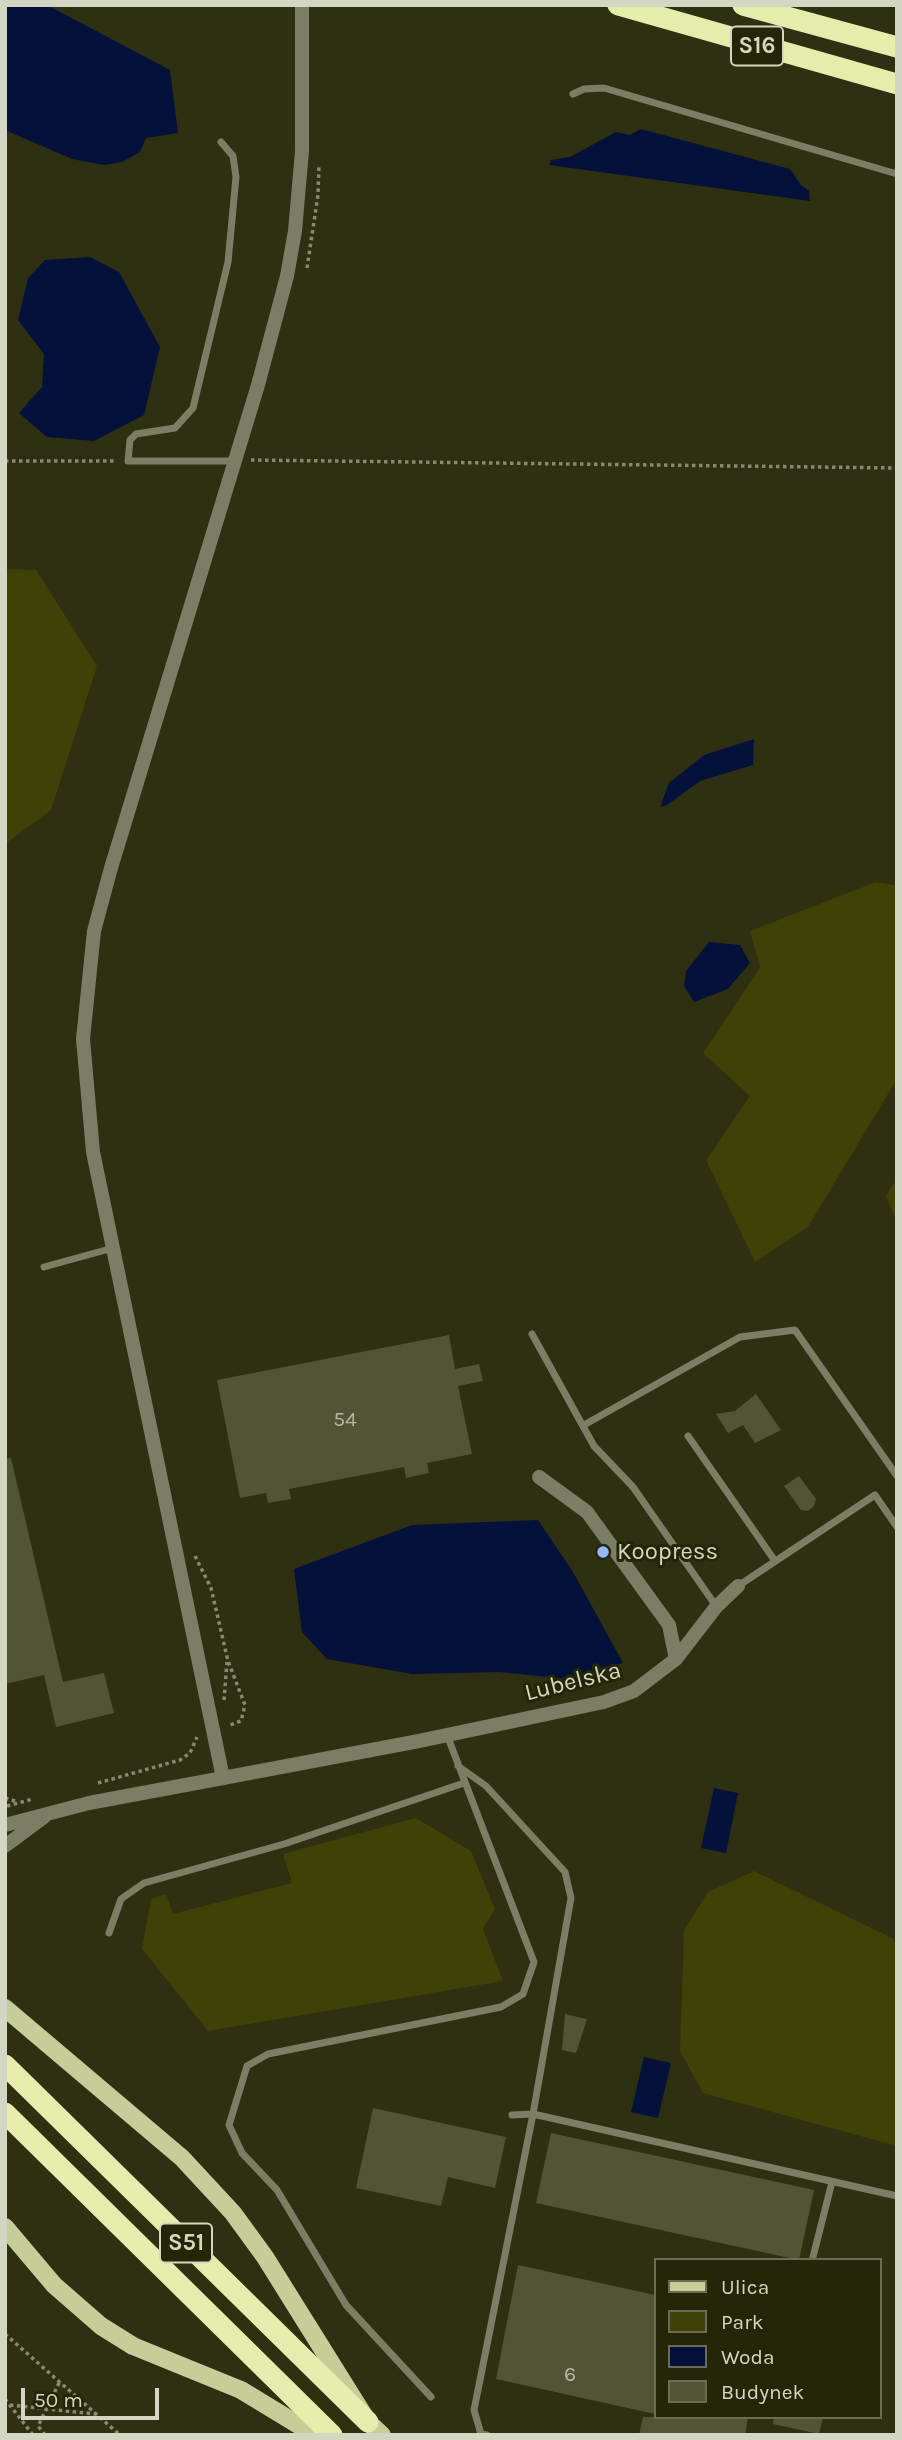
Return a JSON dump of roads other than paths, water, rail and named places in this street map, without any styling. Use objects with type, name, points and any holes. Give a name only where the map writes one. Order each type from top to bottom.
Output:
[{"type":"highway","name":"S16","points":[[618,5],[897,85]]},
{"type":"highway","name":"S16","points":[[743,5],[897,47]]},
{"type":"highway","name":"S51","points":[[5,2065],[375,2428]]},
{"type":"highway","name":"S51","points":[[5,2113],[332,2435]]},
{"type":"main road","points":[[5,2008],[182,2158],[233,2213],[265,2257],[375,2428]]},
{"type":"main road","points":[[5,2227],[54,2285],[101,2326],[133,2346],[241,2390],[315,2435]]},
{"type":"street","points":[[223,1778],[221,1728],[93,1152],[84,1075],[84,1006],[94,931],[279,310],[295,231],[302,151],[302,5]]},
{"type":"street","points":[[539,1477],[587,1512],[669,1625],[676,1659]]},
{"type":"street","name":"Lubelska","points":[[44,1817],[89,1803],[419,1741],[604,1702],[634,1691],[658,1676],[676,1659],[716,1607],[738,1586]]},
{"type":"street","points":[[5,1825],[44,1817]]},
{"type":"street","points":[[5,1846],[44,1817]]},
{"type":"lane","points":[[573,94],[584,89],[604,88],[897,174]]},
{"type":"lane","points":[[221,142],[233,156],[236,177],[228,262],[193,408],[174,428],[136,434],[130,440],[128,461],[234,461]]},
{"type":"lane","points":[[44,1267],[114,1248]]},
{"type":"lane","points":[[584,1425],[610,1413],[740,1337],[795,1330],[897,1476]]},
{"type":"lane","points":[[531,1334],[594,1446],[633,1487],[716,1607]]},
{"type":"lane","points":[[688,1436],[775,1561]]},
{"type":"lane","points":[[738,1586],[875,1495],[897,1527]]},
{"type":"lane","points":[[431,2397],[346,2305],[277,2190],[242,2153],[229,2125],[247,2066],[268,2054],[501,2007],[523,1994],[534,1962],[447,1735]]},
{"type":"lane","points":[[457,1766],[486,1786],[565,1872],[571,1898],[533,2114],[474,2410],[483,2434]]},
{"type":"lane","points":[[109,1933],[121,1899],[144,1883],[284,1844],[464,1783]]},
{"type":"lane","points":[[512,2115],[533,2114],[897,2196]]},
{"type":"lane","points":[[813,2257],[832,2182]]},
{"type":"water","points":[[5,5],[47,5],[170,70],[178,133],[146,138],[140,152],[122,162],[104,165],[72,159],[5,130]]},
{"type":"water","points":[[641,129],[790,169],[801,185],[809,191],[810,201],[549,165],[551,160],[570,157],[616,132],[630,135]]},
{"type":"water","points":[[90,257],[119,272],[160,347],[144,415],[94,441],[47,437],[19,413],[42,387],[44,354],[18,320],[28,278],[45,260]]},
{"type":"water","points":[[754,739],[753,765],[700,781],[667,805],[660,807],[669,783],[704,755]]},
{"type":"water","points":[[709,942],[740,945],[750,963],[728,989],[694,1002],[684,986],[686,971]]},
{"type":"water","points":[[538,1520],[573,1572],[623,1663],[569,1679],[499,1672],[412,1674],[327,1659],[302,1632],[294,1569],[412,1525]]},
{"type":"water","points":[[714,1788],[738,1793],[726,1853],[701,1848]]},
{"type":"water","points":[[644,2057],[671,2063],[658,2118],[631,2112]]},
{"type":"place","name":"Koopress","points":[[603,1552]]}]
